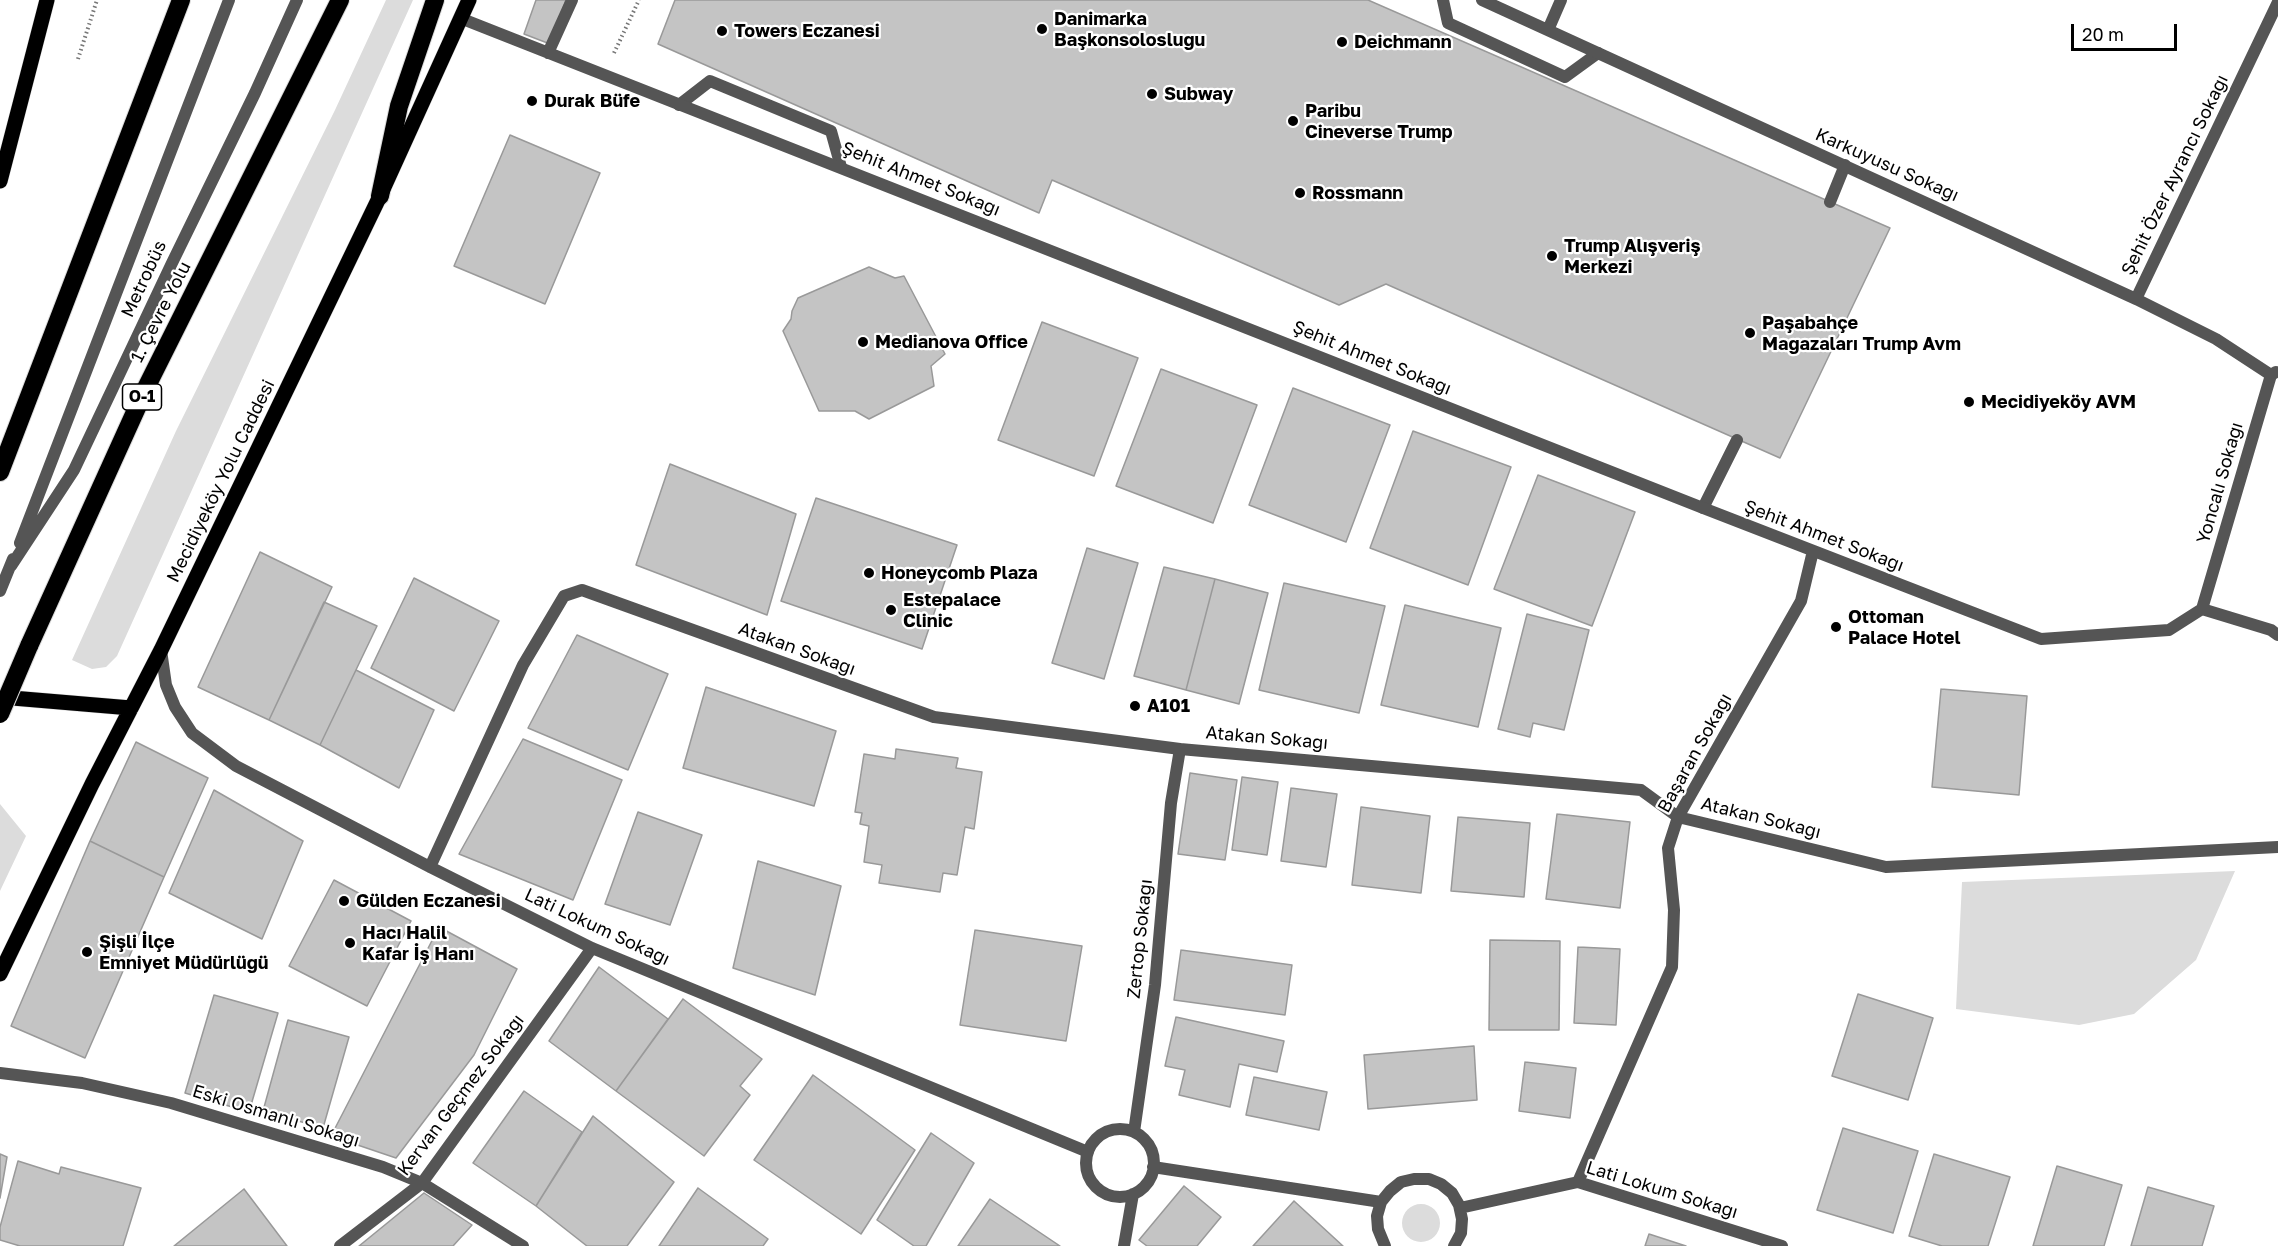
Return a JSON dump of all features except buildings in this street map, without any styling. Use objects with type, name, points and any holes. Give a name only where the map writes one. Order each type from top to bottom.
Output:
[{"type":"highway","points":[[0,472],[181,0]]},
{"type":"highway","name":"1. Çevre Yolu","points":[[0,714],[145,390],[340,0]]},
{"type":"highway","points":[[380,196],[399,106],[435,0]]},
{"type":"main road","points":[[0,181],[47,0]]},
{"type":"main road","name":"Mecidiyeköy Yolu Caddesi","points":[[0,974],[161,650],[380,196],[469,0]]},
{"type":"main road","points":[[0,697],[131,708]]},
{"type":"street","name":"Metrobüs","points":[[0,591],[180,132],[229,0]]},
{"type":"street","name":"Metrobüs","points":[[11,566],[74,470],[297,0]]},
{"type":"street","points":[[548,53],[572,0]]},
{"type":"street","points":[[1443,0],[1448,23],[1565,77],[1598,53]]},
{"type":"street","name":"Karkuyusu Sokağı","points":[[1482,0],[2136,299],[2216,339],[2274,373]]},
{"type":"street","points":[[1548,30],[1561,0]]},
{"type":"street","name":"Şehit Özer Ayrancı Sokağı","points":[[2136,299],[2278,2]]},
{"type":"street","name":"Şehit Ahmet Sokağı","points":[[460,18],[1703,508],[2042,639],[2169,630],[2202,609]]},
{"type":"street","points":[[679,105],[710,81],[831,131],[841,167]]},
{"type":"street","points":[[1830,202],[1845,165]]},
{"type":"street","name":"Yoncalı Sokağı","points":[[2202,609],[2274,373]]},
{"type":"street","points":[[1703,508],[1737,440]]},
{"type":"street","name":"Başaran Sokağı","points":[[1578,1182],[1672,967],[1674,910],[1668,848],[1678,817],[1801,601],[1813,551]]},
{"type":"street","name":"Atakan Sokağı","points":[[430,867],[523,665],[564,596],[582,590],[934,717],[1180,749],[1641,790],[1678,817],[1886,867],[2278,847]]},
{"type":"street","points":[[2202,609],[2271,630],[2278,635]]},
{"type":"street","name":"Lati Lokum Sokağı","points":[[161,650],[166,685],[175,708],[192,733],[236,766],[592,948],[1088,1152]]},
{"type":"street","name":"Zertop Sokağı","points":[[1134,1132],[1155,985],[1171,803],[1180,749]]},
{"type":"street","name":"Kervan Geçmez Sokağı","points":[[340,1246],[422,1183],[592,948]]},
{"type":"street","name":"Eski Osmanlı Sokağı","points":[[0,1073],[82,1083],[171,1103],[383,1167],[422,1183],[523,1246]]},
{"type":"street","points":[[1113,1130],[1134,1132],[1143,1138],[1153,1156],[1150,1178],[1143,1188],[1133,1194],[1122,1197],[1110,1196],[1100,1191],[1092,1183],[1087,1172],[1088,1152],[1094,1140],[1102,1134],[1113,1130]]},
{"type":"street","points":[[1153,1167],[1382,1202]]},
{"type":"street","points":[[1385,1246],[1378,1229],[1377,1216],[1382,1202],[1401,1182],[1414,1179],[1428,1179],[1441,1184],[1452,1193],[1460,1208],[1462,1219],[1461,1233],[1454,1246]]},
{"type":"street","name":"Lati Lokum Sokağı","points":[[1460,1208],[1578,1182],[1782,1246]]},
{"type":"street","points":[[1124,1246],[1133,1194]]},
{"type":"path","points":[[78,59],[97,0]]},
{"type":"path","points":[[620,39],[639,0]]},
{"type":"shaded area","points":[[386,0],[413,0],[117,656],[106,667],[92,669],[72,660],[176,431],[335,110]]},
{"type":"shaded area","points":[[0,804],[26,836],[0,891]]},
{"type":"shaded area","points":[[2235,871],[2196,960],[2134,1014],[2079,1025],[1956,1009],[1962,882]]},
{"type":"shaded area","points":[[1421,1204],[1434,1210],[1440,1223],[1434,1236],[1421,1242],[1408,1236],[1402,1223],[1408,1210]]},
{"type":"place","name":"Danimarka Başkonsolosluğu","points":[[1042,29]]},
{"type":"place","name":"Towers Eczanesi","points":[[722,31]]},
{"type":"place","name":"Deichmann","points":[[1342,42]]},
{"type":"place","name":"Subway","points":[[1152,94]]},
{"type":"place","name":"Durak Büfe","points":[[532,101]]},
{"type":"place","name":"Paribu Cineverse Trump","points":[[1293,121]]},
{"type":"place","name":"Rossmann","points":[[1300,193]]},
{"type":"place","name":"Trump Alışveriş Merkezi","points":[[1552,256]]},
{"type":"place","name":"Paşabahçe Magazaları Trump Avm","points":[[1750,333]]},
{"type":"place","name":"Medianova Office","points":[[863,342]]},
{"type":"place","name":"Mecidiyeköy AVM","points":[[1969,402]]},
{"type":"place","name":"Honeycomb Plaza","points":[[869,573]]},
{"type":"place","name":"Estepalace Clinic","points":[[891,610]]},
{"type":"place","name":"Ottoman Palace Hotel","points":[[1836,627]]},
{"type":"place","name":"A101","points":[[1135,706]]},
{"type":"place","name":"Gülden Eczanesi","points":[[344,901]]},
{"type":"place","name":"Hacı Halil Kafar İş Hanı","points":[[350,943]]},
{"type":"place","name":"Şişli İlçe Emniyet Müdürlüğü","points":[[87,952]]}]
